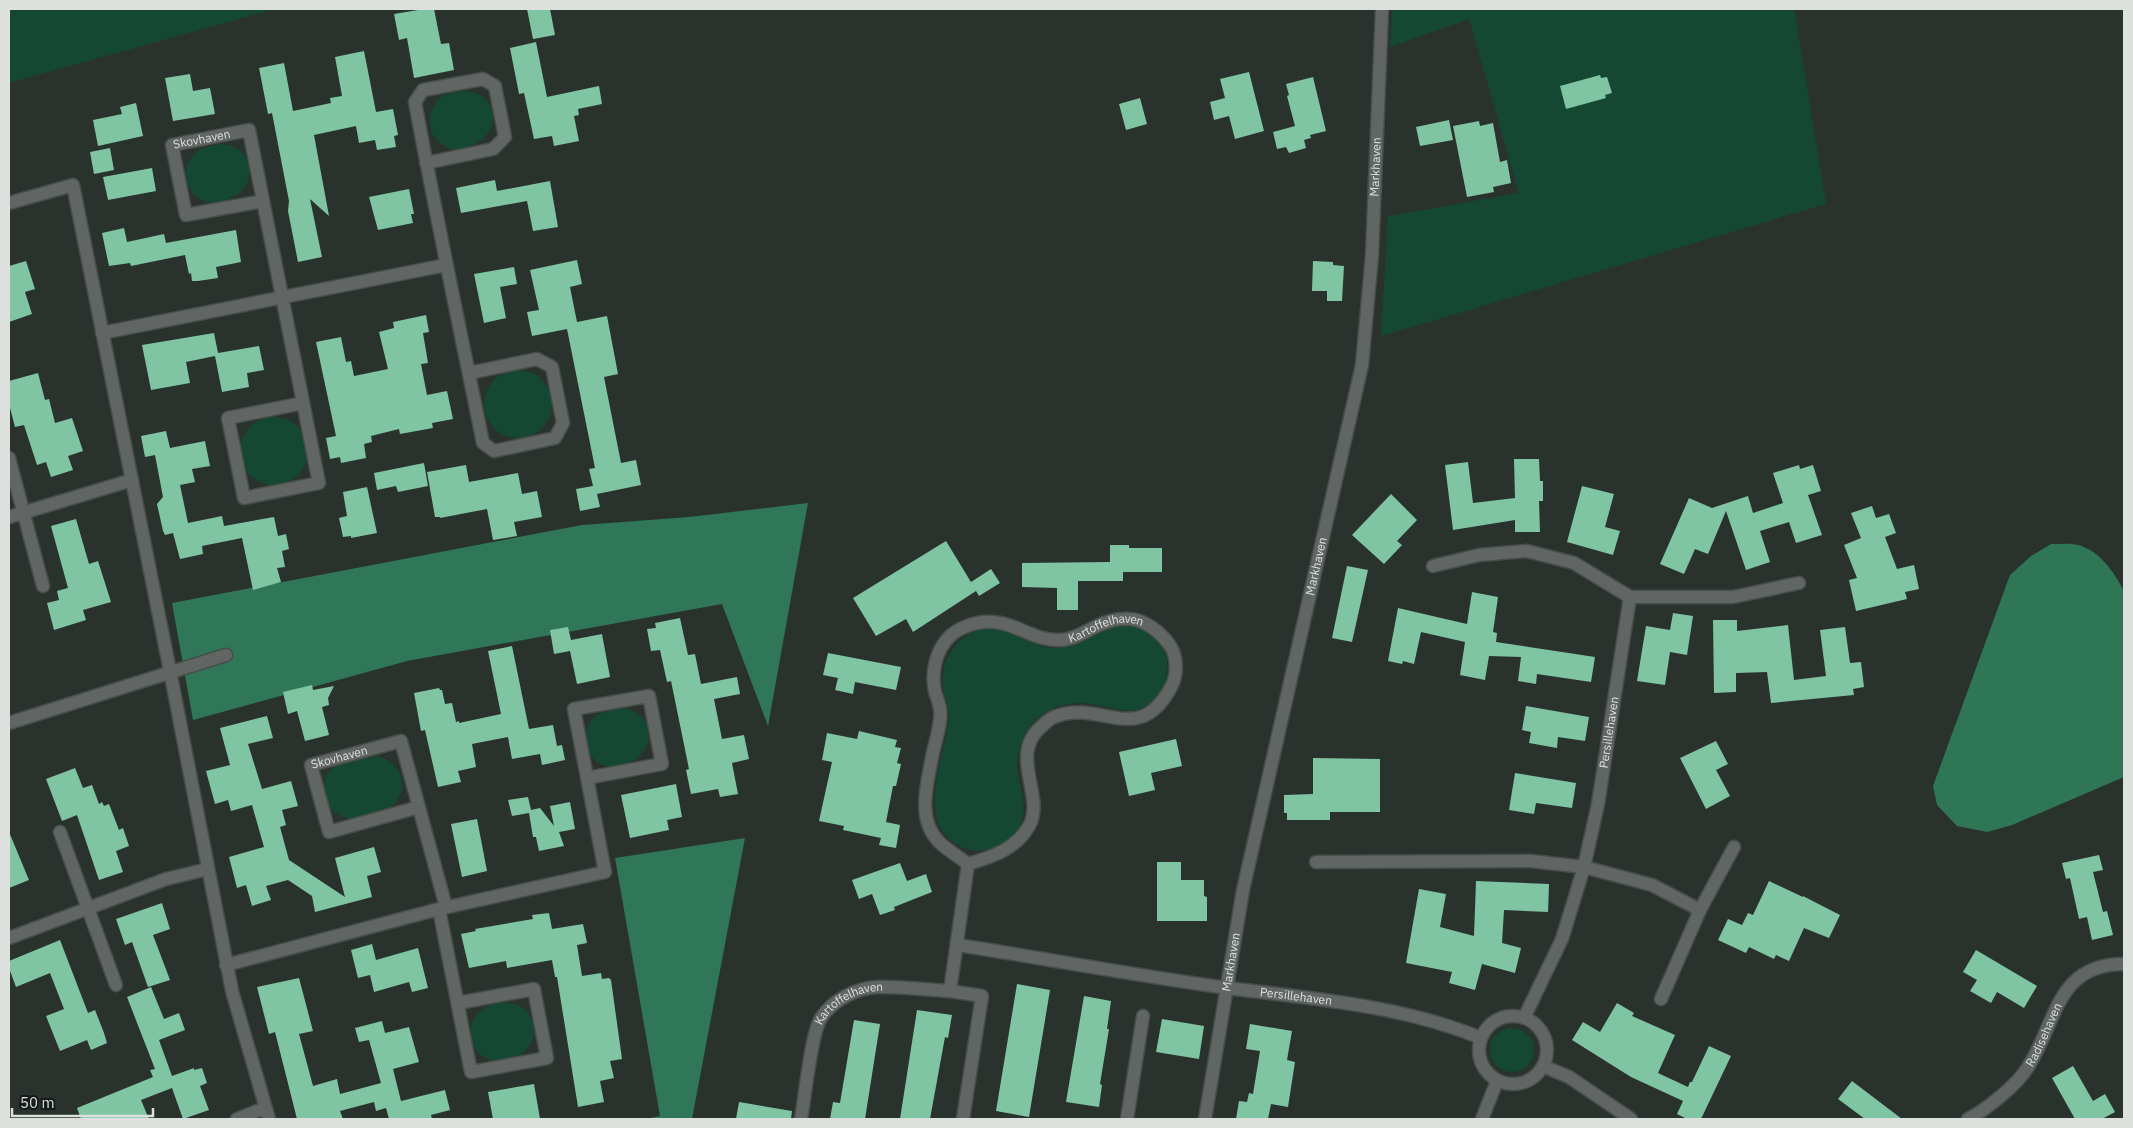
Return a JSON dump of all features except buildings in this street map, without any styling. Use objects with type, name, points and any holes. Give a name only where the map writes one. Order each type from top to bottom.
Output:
[{"type":"street","name":"Markhaven","points":[[1205,1119],[1243,890],[1362,365],[1372,255],[1382,9]]},
{"type":"street","points":[[426,163],[493,149],[505,137],[495,86],[483,79],[424,90],[414,102],[446,265],[483,443],[494,451],[555,438],[563,423],[552,367],[536,359],[469,373]]},
{"type":"street","name":"Skovhaven","points":[[263,201],[186,215],[172,145],[249,130],[319,483],[244,498],[228,418],[303,403]]},
{"type":"street","points":[[9,203],[72,186],[170,671],[226,965],[267,1114],[237,1119]]},
{"type":"street","points":[[102,333],[281,296],[446,265]]},
{"type":"street","points":[[9,458],[43,586]]},
{"type":"street","points":[[9,518],[132,480]]},
{"type":"street","points":[[1433,566],[1479,555],[1527,551],[1574,563],[1630,597],[1733,597],[1799,583]]},
{"type":"street","name":"Persillehaven","points":[[1524,1018],[1562,939],[1584,867],[1598,804],[1630,597]]},
{"type":"street","name":"Kartoffelhaven","points":[[1115,618],[1140,621],[1161,634],[1172,648],[1177,667],[1173,684],[1162,703],[1141,718],[1121,720],[1088,711],[1068,712],[1052,717],[1036,731],[1029,744],[1026,764],[1034,805],[1030,825],[1016,843],[991,858],[968,864],[938,842],[928,825],[924,803],[940,711],[935,692],[933,672],[939,652],[949,637],[961,628],[990,620],[1003,622],[1037,638],[1062,640],[1081,635],[1115,618]]},
{"type":"street","points":[[9,723],[226,655]]},
{"type":"street","points":[[226,965],[442,908],[525,888],[605,872],[587,778],[574,709],[649,696],[662,764],[587,778]]},
{"type":"street","name":"Skovhaven","points":[[419,807],[329,832],[311,765],[401,740],[419,807],[442,908],[458,1003],[471,1072],[547,1058],[534,990],[458,1003]]},
{"type":"street","points":[[60,832],[116,984]]},
{"type":"street","points":[[1662,998],[1700,910],[1734,846]]},
{"type":"street","points":[[1316,862],[1530,861],[1584,867],[1652,886],[1700,910]]},
{"type":"street","points":[[950,991],[968,864]]},
{"type":"street","points":[[9,938],[166,879],[208,869]]},
{"type":"street","points":[[958,945],[1226,988]]},
{"type":"street","name":"Radisehaven","points":[[1968,1119],[1998,1099],[2028,1069],[2043,1041],[2059,1001],[2069,985],[2095,968],[2124,964]]},
{"type":"street","name":"Kartoffelhaven","points":[[801,1119],[814,1043],[821,1018],[835,1002],[850,994],[876,987],[950,991],[982,996],[963,1119]]},
{"type":"street","name":"Persillehaven","points":[[1226,988],[1388,1010],[1455,1027],[1481,1038]]},
{"type":"street","points":[[1127,1119],[1143,1016]]},
{"type":"street","points":[[1509,1016],[1524,1018],[1538,1027],[1542,1034],[1547,1050],[1543,1066],[1531,1079],[1523,1083],[1514,1085],[1497,1081],[1490,1076],[1481,1063],[1479,1046],[1484,1031],[1495,1021],[1509,1016]]},
{"type":"street","points":[[1543,1066],[1569,1078],[1631,1119]]},
{"type":"street","points":[[1482,1119],[1497,1081]]},
{"type":"shaded area","points":[[9,9],[275,9],[9,83]]},
{"type":"shaded area","points":[[1392,9],[1794,9],[1826,204],[1381,336],[1388,216],[1519,193],[1469,19],[1390,47]]},
{"type":"shaded area","points":[[462,91],[475,93],[484,98],[490,106],[493,115],[492,125],[487,135],[478,143],[461,149],[451,149],[442,144],[432,132],[430,126],[431,114],[440,98],[450,93]]},
{"type":"shaded area","points":[[219,144],[231,146],[241,152],[247,159],[250,169],[249,179],[244,188],[234,196],[221,202],[207,202],[198,198],[191,191],[186,179],[187,167],[192,156],[199,150]]},
{"type":"shaded area","points":[[518,370],[531,373],[542,380],[549,391],[552,404],[549,417],[542,428],[531,435],[518,438],[505,435],[494,428],[487,417],[484,404],[487,391],[494,380],[505,373]]},
{"type":"shaded area","points":[[274,417],[287,420],[298,427],[305,438],[308,451],[305,464],[298,475],[287,482],[274,485],[261,482],[250,475],[243,464],[240,451],[243,438],[250,427],[261,420]]},
{"type":"shaded area","points":[[808,503],[768,726],[722,604],[407,661],[193,720],[172,603],[582,525],[689,517]]},
{"type":"shaded area","points":[[2051,544],[2075,544],[2093,552],[2106,563],[2124,591],[2124,777],[2012,825],[1987,832],[1957,826],[1937,805],[1933,786],[2010,575],[2031,556]]},
{"type":"shaded area","points":[[1118,625],[1139,627],[1151,633],[1165,651],[1167,673],[1159,694],[1151,702],[1135,710],[1119,710],[1088,703],[1079,703],[1060,706],[1043,714],[1027,731],[1018,753],[1018,772],[1024,808],[1020,826],[1014,835],[999,846],[984,851],[963,848],[950,840],[941,828],[936,814],[935,799],[936,782],[949,718],[943,685],[944,668],[955,646],[973,632],[996,628],[1014,633],[1042,646],[1063,647],[1080,642]]},
{"type":"shaded area","points":[[618,708],[631,710],[646,723],[649,733],[648,743],[643,752],[634,760],[620,766],[610,767],[598,762],[591,755],[586,743],[586,737],[589,725],[596,716]]},
{"type":"shaded area","points":[[370,755],[388,760],[399,773],[402,781],[402,790],[399,798],[392,806],[383,811],[350,818],[337,814],[331,809],[324,796],[323,788],[328,774],[341,763]]},
{"type":"shaded area","points":[[745,838],[692,1119],[645,1119],[660,1116],[615,858]]},
{"type":"shaded area","points":[[503,1002],[516,1004],[525,1010],[531,1018],[534,1028],[533,1038],[529,1047],[521,1054],[509,1059],[495,1061],[486,1058],[475,1049],[472,1042],[471,1029],[472,1022],[481,1010]]},
{"type":"shaded area","points":[[1508,1028],[1516,1028],[1528,1034],[1534,1050],[1528,1066],[1516,1072],[1508,1072],[1496,1066],[1490,1054],[1490,1046],[1496,1034]]}]
